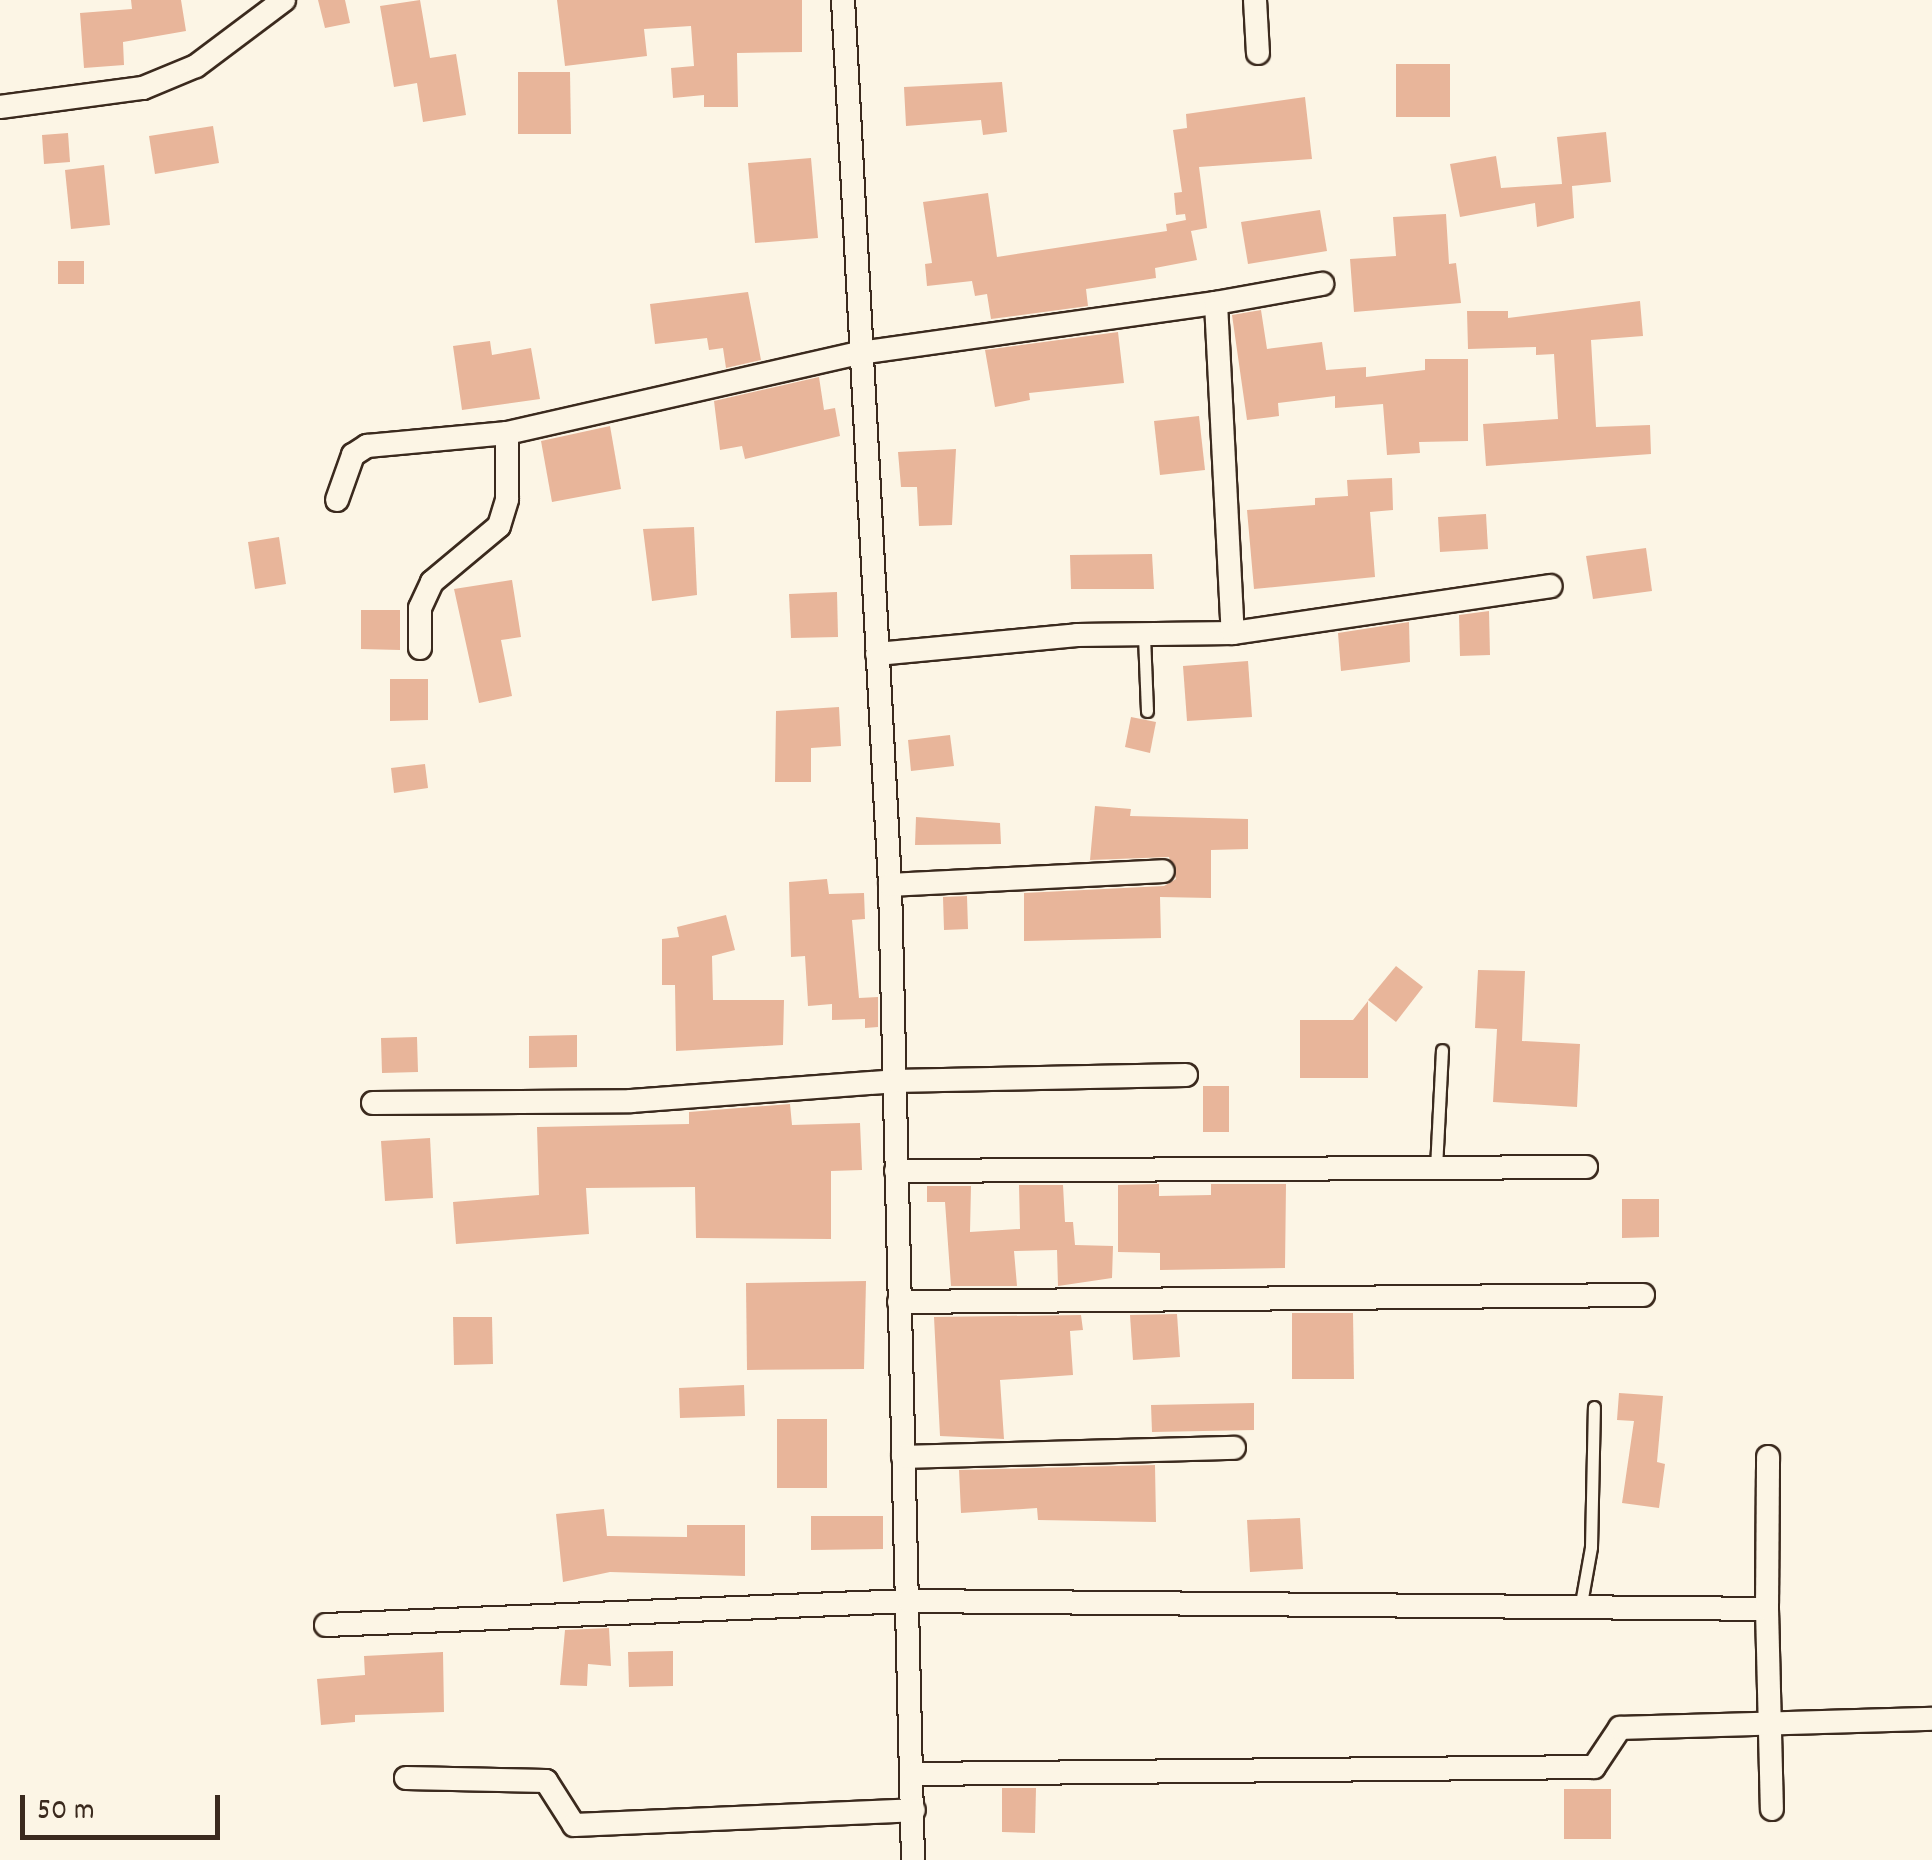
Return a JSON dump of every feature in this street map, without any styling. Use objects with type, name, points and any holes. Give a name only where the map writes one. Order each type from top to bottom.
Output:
[{"type":"street","points":[[0,108],[143,88],[196,66],[284,0]]},
{"type":"street","points":[[843,0],[890,886],[902,1457],[915,1774],[912,1860]]},
{"type":"street","points":[[1255,0],[1258,53]]},
{"type":"street","points":[[337,500],[353,455],[367,446],[508,433],[859,354],[1322,284]]},
{"type":"street","points":[[1216,303],[1233,633]]},
{"type":"street","points":[[420,648],[420,608],[432,582],[499,526],[507,499],[508,433]]},
{"type":"street","points":[[877,654],[1078,635],[1233,633],[1551,586]]},
{"type":"street","points":[[890,886],[1162,871]]},
{"type":"street","points":[[373,1103],[631,1101],[894,1081],[1186,1075]]},
{"type":"street","points":[[896,1171],[1586,1167]]},
{"type":"street","points":[[900,1302],[1643,1295]]},
{"type":"street","points":[[902,1457],[1234,1448]]},
{"type":"street","points":[[1768,1457],[1772,1810]]},
{"type":"street","points":[[326,1626],[909,1600],[1767,1609]]},
{"type":"street","points":[[915,1774],[1594,1767],[1620,1728],[1932,1720]]},
{"type":"street","points":[[406,1778],[546,1782],[574,1825],[914,1810]]},
{"type":"lane","points":[[1144,636],[1147,711]]},
{"type":"lane","points":[[1436,1168],[1442,1050]]},
{"type":"lane","points":[[1580,1609],[1591,1547],[1594,1407]]},
{"type":"building","points":[[131,0],[181,0],[186,31],[123,42],[124,65],[84,68],[80,13],[132,9]]},
{"type":"building","points":[[318,0],[345,0],[350,23],[325,28]]},
{"type":"building","points":[[420,0],[430,58],[456,54],[466,115],[423,122],[417,83],[394,87],[380,6]]},
{"type":"building","points":[[557,0],[802,0],[802,52],[737,53],[738,107],[704,107],[704,95],[673,98],[671,68],[694,66],[691,26],[644,29],[647,56],[565,66]]},
{"type":"building","points":[[1396,64],[1450,64],[1450,117],[1396,117]]},
{"type":"building","points":[[518,72],[570,72],[571,134],[518,134]]},
{"type":"building","points":[[1002,82],[1007,132],[983,135],[981,120],[906,126],[904,87]]},
{"type":"building","points":[[1305,97],[1312,159],[1199,167],[1207,228],[1191,231],[1197,260],[1155,268],[1156,278],[1086,289],[1088,306],[991,319],[987,294],[975,296],[972,281],[927,286],[925,264],[932,263],[923,202],[988,193],[997,257],[1167,231],[1166,224],[1186,220],[1185,214],[1176,215],[1174,193],[1182,192],[1173,130],[1187,128],[1186,114]]},
{"type":"building","points":[[213,126],[219,163],[155,174],[149,136]]},
{"type":"building","points":[[1606,132],[1611,182],[1572,186],[1574,218],[1537,227],[1535,203],[1460,217],[1450,164],[1496,156],[1501,188],[1562,184],[1557,137]]},
{"type":"building","points":[[68,133],[70,162],[44,164],[42,135]]},
{"type":"building","points":[[811,158],[818,238],[755,243],[748,163]]},
{"type":"building","points":[[104,165],[110,225],[71,229],[65,170]]},
{"type":"building","points":[[1320,210],[1327,251],[1248,264],[1241,222]]},
{"type":"building","points":[[1446,214],[1449,264],[1456,263],[1461,303],[1354,312],[1350,259],[1396,256],[1393,217]]},
{"type":"building","points":[[58,261],[84,261],[84,284],[58,284]]},
{"type":"building","points":[[748,292],[761,360],[726,368],[723,348],[709,350],[707,338],[655,344],[650,304]]},
{"type":"building","points":[[1640,301],[1643,336],[1591,340],[1596,427],[1650,425],[1651,454],[1486,466],[1483,424],[1558,419],[1554,354],[1536,355],[1536,347],[1468,349],[1467,311],[1508,311],[1508,318]]},
{"type":"building","points":[[1261,310],[1267,349],[1322,342],[1326,370],[1366,367],[1366,377],[1425,370],[1425,359],[1468,359],[1468,441],[1419,442],[1420,453],[1387,455],[1383,404],[1335,408],[1335,396],[1278,403],[1279,416],[1247,420],[1232,315]]},
{"type":"building","points":[[1118,332],[1124,383],[1029,393],[1030,400],[995,407],[985,350]]},
{"type":"building","points":[[490,341],[492,355],[531,348],[540,399],[462,410],[453,346]]},
{"type":"building","points":[[819,377],[824,410],[835,408],[840,436],[745,459],[742,446],[720,450],[714,401]]},
{"type":"building","points":[[1199,416],[1205,470],[1160,475],[1154,421]]},
{"type":"building","points":[[610,426],[621,489],[552,502],[541,441]]},
{"type":"building","points":[[956,449],[952,525],[919,526],[917,487],[901,487],[898,452]]},
{"type":"building","points":[[1392,478],[1393,510],[1370,512],[1375,577],[1254,589],[1247,510],[1315,505],[1315,498],[1348,496],[1347,480]]},
{"type":"building","points":[[1486,514],[1488,549],[1440,552],[1438,517]]},
{"type":"building","points":[[694,527],[697,595],[652,601],[643,529]]},
{"type":"building","points":[[279,537],[286,584],[255,589],[248,542]]},
{"type":"building","points":[[1646,548],[1652,591],[1593,599],[1586,556]]},
{"type":"building","points":[[1152,554],[1154,589],[1071,589],[1070,555]]},
{"type":"building","points":[[512,580],[521,637],[501,640],[512,696],[479,703],[454,589]]},
{"type":"building","points":[[837,592],[838,637],[791,638],[789,594]]},
{"type":"building","points":[[361,610],[400,610],[400,650],[361,649]]},
{"type":"building","points":[[1489,611],[1490,655],[1460,656],[1459,615]]},
{"type":"building","points":[[1409,622],[1410,662],[1341,671],[1338,633]]},
{"type":"building","points":[[1248,661],[1252,717],[1187,721],[1183,666]]},
{"type":"building","points":[[390,679],[428,679],[428,720],[390,721]]},
{"type":"building","points":[[839,707],[841,746],[811,748],[811,782],[775,782],[776,711]]},
{"type":"building","points":[[1131,717],[1156,722],[1150,753],[1125,747]]},
{"type":"building","points":[[950,735],[954,766],[911,771],[908,740]]},
{"type":"building","points":[[425,764],[428,788],[394,793],[391,768]]},
{"type":"building","points":[[1095,806],[1131,809],[1130,816],[1248,819],[1248,849],[1211,850],[1211,898],[1160,897],[1161,938],[1024,941],[1024,893],[1164,886],[1176,879],[1169,857],[1090,860]]},
{"type":"building","points":[[916,817],[1000,823],[1001,844],[915,845]]},
{"type":"building","points":[[827,879],[829,894],[864,893],[865,919],[852,920],[859,998],[878,997],[878,1027],[865,1028],[865,1019],[832,1020],[832,1004],[808,1006],[805,956],[791,957],[789,882]]},
{"type":"building","points":[[967,896],[968,929],[944,930],[943,897]]},
{"type":"building","points":[[726,915],[735,950],[712,956],[713,1000],[784,1000],[783,1045],[676,1051],[675,985],[662,985],[662,939],[679,937],[677,927]]},
{"type":"building","points":[[1396,966],[1423,987],[1396,1022],[1368,1000]]},
{"type":"building","points":[[1478,970],[1525,971],[1522,1041],[1580,1044],[1577,1107],[1493,1102],[1497,1029],[1475,1028]]},
{"type":"building","points":[[1368,1001],[1368,1078],[1300,1078],[1300,1020],[1353,1020]]},
{"type":"building","points":[[577,1035],[577,1067],[529,1068],[529,1036]]},
{"type":"building","points":[[417,1037],[418,1072],[382,1073],[381,1038]]},
{"type":"building","points":[[1203,1086],[1229,1086],[1229,1132],[1203,1132]]},
{"type":"building","points":[[790,1104],[792,1125],[860,1123],[862,1170],[831,1171],[831,1239],[696,1238],[695,1187],[586,1188],[589,1234],[456,1244],[453,1202],[539,1195],[537,1127],[689,1124],[689,1112]]},
{"type":"building","points":[[430,1138],[433,1198],[385,1201],[381,1141]]},
{"type":"building","points":[[1159,1184],[1159,1196],[1211,1195],[1211,1184],[1286,1184],[1285,1268],[1160,1270],[1160,1253],[1118,1252],[1118,1185]]},
{"type":"building","points":[[1019,1185],[1063,1185],[1065,1222],[1073,1222],[1075,1245],[1113,1246],[1112,1278],[1058,1286],[1057,1250],[1014,1251],[1017,1286],[951,1286],[945,1202],[927,1202],[927,1186],[971,1186],[970,1232],[1020,1229]]},
{"type":"building","points":[[1622,1199],[1659,1199],[1659,1237],[1622,1238]]},
{"type":"building","points":[[866,1281],[864,1369],[747,1370],[746,1283]]},
{"type":"building","points":[[1292,1313],[1353,1313],[1354,1379],[1292,1379]]},
{"type":"building","points":[[1177,1314],[1180,1357],[1133,1360],[1130,1315]]},
{"type":"building","points":[[1081,1315],[1083,1330],[1070,1331],[1073,1375],[1000,1380],[1004,1439],[940,1436],[934,1317]]},
{"type":"building","points":[[453,1317],[492,1317],[493,1364],[454,1365]]},
{"type":"building","points":[[744,1385],[745,1416],[680,1418],[679,1388]]},
{"type":"building","points":[[1619,1393],[1663,1396],[1657,1462],[1665,1464],[1659,1508],[1622,1503],[1634,1421],[1617,1420]]},
{"type":"building","points":[[1254,1403],[1254,1430],[1152,1432],[1151,1405]]},
{"type":"building","points":[[777,1419],[827,1419],[827,1488],[777,1488]]},
{"type":"building","points":[[1155,1465],[1156,1522],[1038,1520],[1037,1508],[961,1513],[959,1470]]},
{"type":"building","points":[[604,1509],[607,1536],[687,1537],[687,1525],[745,1525],[745,1576],[610,1572],[563,1582],[556,1514]]},
{"type":"building","points":[[811,1516],[883,1516],[883,1549],[811,1550]]},
{"type":"building","points":[[1300,1518],[1303,1569],[1250,1572],[1247,1520]]},
{"type":"building","points":[[609,1628],[611,1666],[588,1664],[587,1686],[560,1685],[565,1630]]},
{"type":"building","points":[[673,1651],[673,1686],[629,1687],[628,1652]]},
{"type":"building","points":[[443,1652],[444,1712],[355,1715],[355,1722],[321,1725],[317,1679],[365,1675],[364,1656]]},
{"type":"building","points":[[1002,1788],[1036,1788],[1035,1833],[1002,1832]]},
{"type":"building","points":[[1564,1789],[1611,1789],[1611,1839],[1564,1839]]}]
